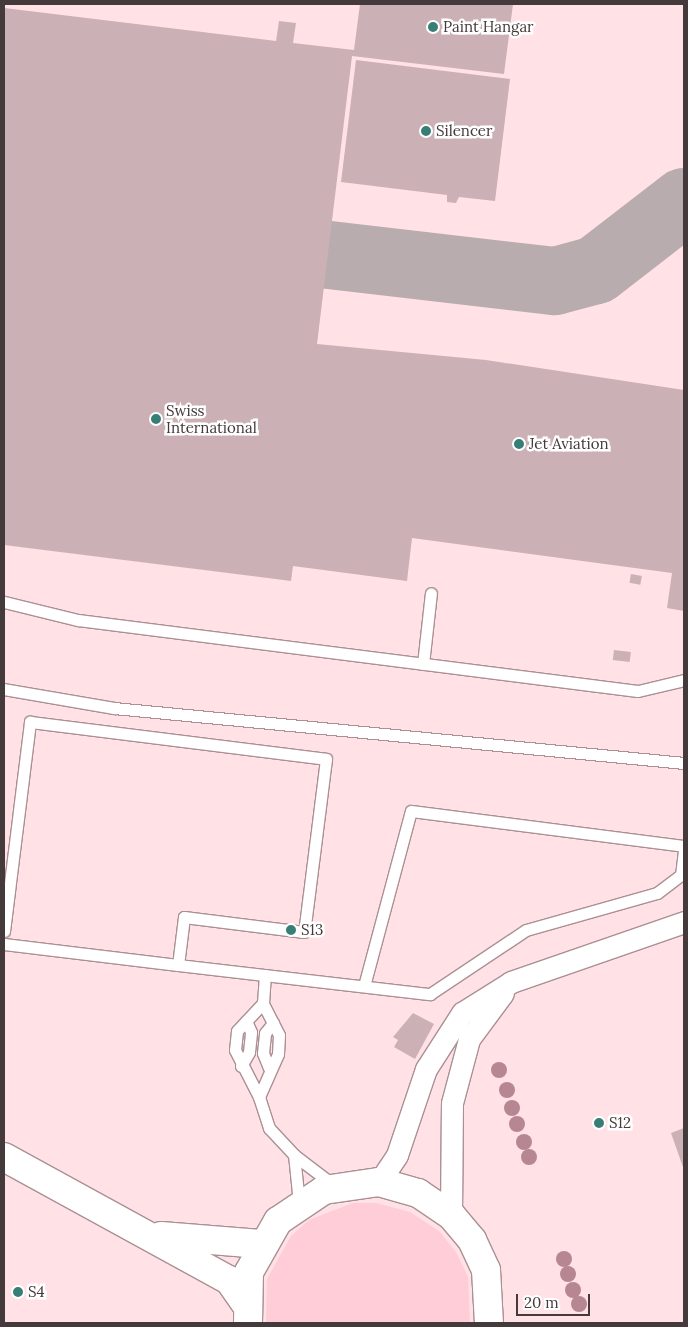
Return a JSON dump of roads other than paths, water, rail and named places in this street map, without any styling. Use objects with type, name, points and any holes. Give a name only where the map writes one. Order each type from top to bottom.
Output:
[{"type":"main road","points":[[4,1156],[229,1280],[246,1313]]},
{"type":"main road","points":[[246,1313],[249,1272],[261,1244],[299,1203],[336,1187],[379,1182],[418,1193],[451,1214],[472,1240],[486,1270],[491,1302],[489,1323]]},
{"type":"main road","points":[[143,1233],[261,1244]]},
{"type":"street","points":[[379,1182],[397,1155],[426,1069],[462,1013],[511,982],[684,922]]},
{"type":"street","points":[[451,1214],[452,1103],[469,1039],[511,982]]},
{"type":"lane","points":[[423,664],[431,592]]},
{"type":"lane","points":[[4,602],[78,620],[638,691],[684,680]]},
{"type":"lane","points":[[4,690],[114,708],[684,763]]},
{"type":"lane","points":[[4,931],[30,722],[326,759],[304,932],[184,917],[178,965]]},
{"type":"lane","points":[[364,986],[411,811],[684,846]]},
{"type":"lane","points":[[4,944],[364,986],[437,991],[499,944],[526,930],[657,893],[681,875],[684,851]]},
{"type":"lane","points":[[259,1097],[269,1068],[278,1054],[279,1035],[263,1003],[265,975]]},
{"type":"lane","points":[[263,1003],[237,1030],[235,1050],[241,1066],[259,1097],[269,1128],[294,1155],[336,1187]]},
{"type":"lane","points":[[294,1155],[299,1203]]},
{"type":"place","name":"Paint Hangar","points":[[433,27]]},
{"type":"place","name":"Silencer","points":[[426,131]]},
{"type":"place","name":"Swiss International","points":[[156,419]]},
{"type":"place","name":"Jet Aviation","points":[[519,444]]},
{"type":"place","name":"S13","points":[[291,930]]},
{"type":"place","name":"S12","points":[[599,1123]]},
{"type":"place","name":"S4","points":[[18,1292]]}]
